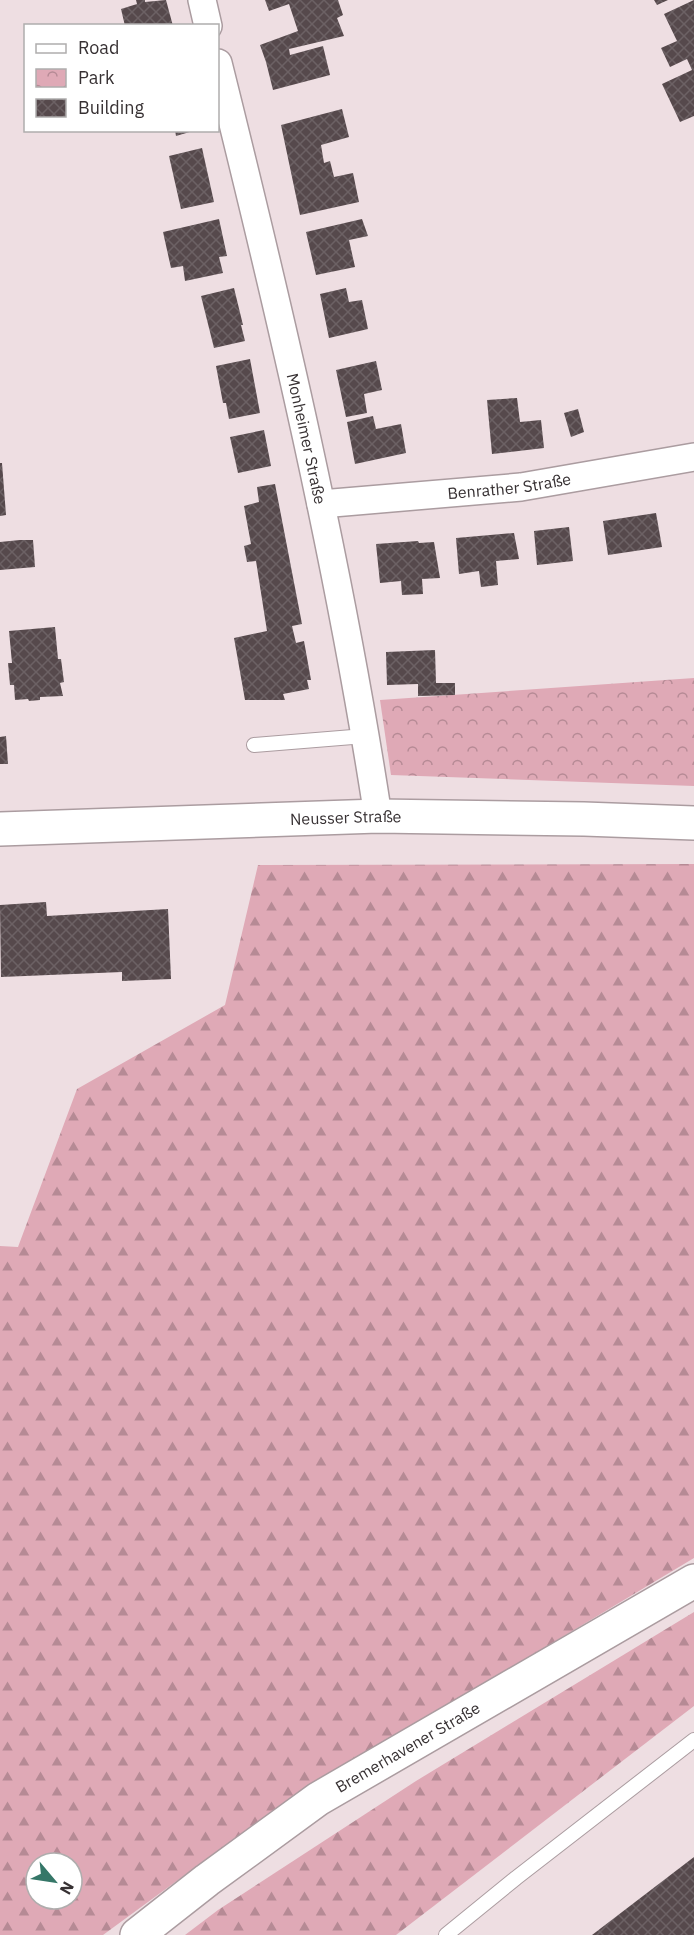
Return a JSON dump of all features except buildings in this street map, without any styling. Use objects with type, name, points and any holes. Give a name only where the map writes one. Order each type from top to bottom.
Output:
[{"type":"main road","name":"Neusser Straße","points":[[0,829],[378,816],[694,823]]},
{"type":"main road","name":"Bremerhavener Straße","points":[[137,1935],[207,1880],[318,1799],[694,1581]]},
{"type":"street","points":[[202,0],[208,24]]},
{"type":"street","name":"Monheimer Straße","points":[[219,67],[321,504],[378,816]]},
{"type":"street","name":"Benrather Straße","points":[[321,504],[521,487],[694,457]]},
{"type":"lane","points":[[254,744],[365,736]]},
{"type":"lane","points":[[446,1935],[694,1740]]},
{"type":"green space","points":[[694,678],[694,786],[391,775],[380,700]]},
{"type":"green space","points":[[694,864],[694,1558],[409,1729],[223,1847],[103,1935],[0,1935],[0,1246],[18,1247],[77,1089],[225,1005],[258,865]]},
{"type":"green space","points":[[694,1612],[694,1706],[396,1935],[185,1935],[218,1910],[416,1781]]}]
